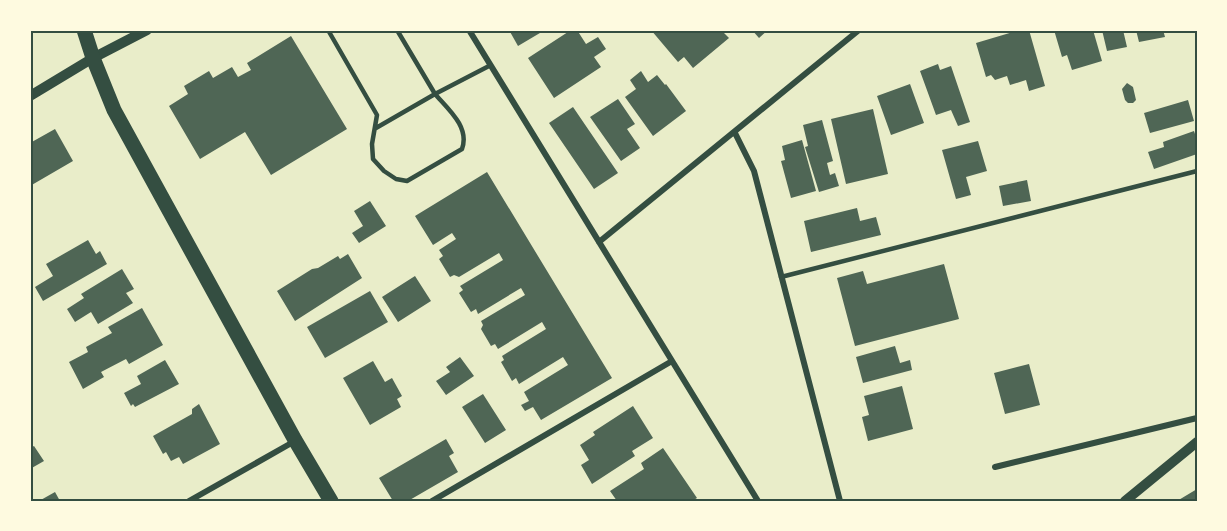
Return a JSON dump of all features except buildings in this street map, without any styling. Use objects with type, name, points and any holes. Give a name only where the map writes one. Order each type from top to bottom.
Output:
[{"type":"main road","points":[[84,30],[114,110],[295,440],[331,501]]},
{"type":"street","points":[[30,96],[93,58],[147,30]]},
{"type":"street","points":[[469,30],[758,501]]},
{"type":"street","points":[[599,242],[860,30]]},
{"type":"street","points":[[735,133],[754,171],[840,501]]},
{"type":"street","points":[[432,501],[672,361]]},
{"type":"street","points":[[995,467],[1197,418]]},
{"type":"street","points":[[189,501],[295,440]]},
{"type":"street","points":[[1125,501],[1197,442]]},
{"type":"lane","points":[[328,30],[377,115],[372,144],[374,159],[384,171],[396,179],[407,180],[462,149],[465,141],[461,124],[435,94],[397,30]]},
{"type":"lane","points":[[376,128],[489,66]]},
{"type":"lane","points":[[781,277],[1197,171]]}]
